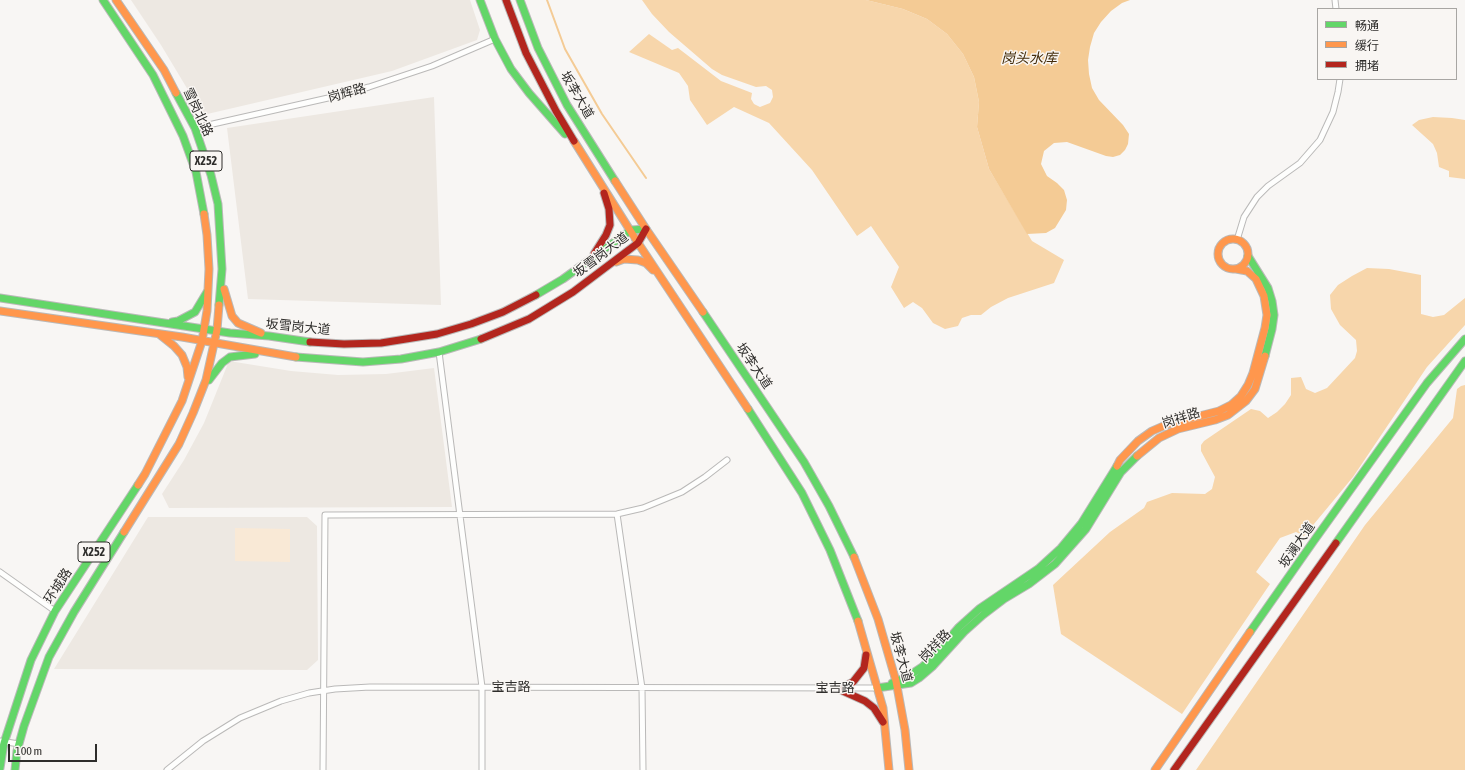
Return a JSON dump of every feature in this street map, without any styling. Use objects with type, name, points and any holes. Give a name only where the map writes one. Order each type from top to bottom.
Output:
[{"type":"main road","name":"雪岗北路","points":[[103,0],[153,75],[183,136],[196,172],[208,235],[209,269],[207,311],[202,341]]},
{"type":"main road","name":"雪岗北路","points":[[116,0],[164,70],[195,128],[211,175],[218,204],[221,239],[221,282],[215,344]]},
{"type":"main road","points":[[480,0],[495,40],[511,69],[528,93],[580,150]]},
{"type":"main road","name":"坂李大道","points":[[506,0],[518,34],[535,73],[556,111],[638,243],[802,493],[835,564],[855,612],[883,708],[889,770]]},
{"type":"main road","name":"坂李大道","points":[[520,0],[538,48],[571,111],[646,229],[772,413],[804,462],[829,506],[857,564],[878,619],[896,683],[909,770]]},
{"type":"main road","points":[[591,258],[606,235],[610,220],[609,209],[600,180]]},
{"type":"main road","name":"坂雪岗大道","points":[[0,298],[306,342],[356,344],[400,341],[437,334],[482,320],[519,304],[559,282],[631,230],[646,229]]},
{"type":"main road","name":"坂雪岗大道","points":[[0,311],[158,334],[306,359],[344,362],[382,361],[439,352],[481,339],[529,319],[573,292],[638,243],[646,229]]},
{"type":"main road","points":[[1237,240],[1246,246],[1248,256],[1244,264],[1236,269],[1226,267],[1219,259],[1219,254],[1223,244],[1227,241],[1237,240]]},
{"type":"main road","name":"岗祥路","points":[[896,683],[911,683],[926,673],[978,619],[1004,599],[1042,575],[1066,553],[1086,528],[1121,472],[1143,450],[1159,438],[1178,429],[1215,420],[1228,415],[1246,401],[1255,389],[1260,375],[1272,329],[1274,315],[1268,288],[1248,256]]},
{"type":"main road","points":[[600,271],[620,260],[633,259],[646,264],[664,282]]},
{"type":"main road","name":"岗祥路","points":[[877,688],[896,683],[922,667],[935,655],[959,627],[979,609],[1038,569],[1061,548],[1081,524],[1120,460],[1138,441],[1152,431],[1168,424],[1219,411],[1231,405],[1241,396],[1254,373],[1265,328],[1266,315],[1264,296],[1256,280],[1247,271],[1236,269]]},
{"type":"main road","points":[[221,282],[232,316],[238,323],[270,336]]},
{"type":"main road","points":[[167,322],[178,321],[196,312],[208,290]]},
{"type":"main road","points":[[158,334],[174,346],[182,355],[187,367],[189,380]]},
{"type":"main road","name":"坂澜大道","points":[[1155,770],[1313,542],[1423,389],[1465,339]]},
{"type":"main road","name":"环城路","points":[[0,768],[2,742],[31,660],[55,611],[144,474],[182,401],[202,341]]},
{"type":"main road","name":"环城路","points":[[15,770],[19,744],[49,656],[74,612],[179,444],[194,413],[203,389],[215,344]]},
{"type":"main road","points":[[203,389],[213,372],[230,357],[269,353]]},
{"type":"main road","points":[[1174,770],[1465,362]]},
{"type":"main road","points":[[836,688],[849,684],[859,675],[864,668],[866,650]]},
{"type":"main road","points":[[836,688],[870,704],[878,713],[885,729]]},
{"type":"street","name":"岗辉路","points":[[195,128],[328,98],[376,85],[432,66],[495,40]]},
{"type":"street","points":[[1237,240],[1244,217],[1257,197],[1268,186],[1300,163],[1320,140],[1333,112],[1340,80]]},
{"type":"street","points":[[439,352],[482,687],[482,770]]},
{"type":"street","points":[[323,770],[325,515],[617,514],[650,505],[682,492],[706,477],[727,460]]},
{"type":"street","points":[[617,514],[642,688],[643,770]]},
{"type":"street","points":[[0,572],[55,611]]},
{"type":"street","name":"宝吉路","points":[[167,770],[202,741],[240,718],[281,701],[324,690],[359,687],[877,688]]},
{"type":"street","points":[[2,742],[19,744]]},
{"type":"shaded area","points":[[131,0],[470,0],[480,30],[477,40],[392,71],[203,115],[161,45]]},
{"type":"shaded area","points":[[642,0],[866,0],[903,9],[927,19],[947,34],[963,54],[974,77],[979,102],[977,127],[989,169],[1032,241],[1064,260],[1054,283],[1008,298],[991,307],[981,315],[971,315],[962,318],[958,326],[945,329],[933,323],[922,308],[913,302],[904,308],[891,287],[899,267],[871,226],[857,236],[812,170],[769,123],[734,107],[707,125],[690,100],[688,86],[679,73],[629,52],[649,34],[672,50],[678,48],[721,81],[752,93],[751,99],[754,104],[760,107],[770,103],[773,97],[772,90],[766,86],[756,87],[722,75],[712,69],[669,32],[652,14]]},
{"type":"shaded area","points":[[434,97],[441,305],[248,299],[227,128]]},
{"type":"shaded area","points":[[1433,117],[1465,120],[1465,179],[1449,177],[1449,171],[1439,167],[1437,153],[1433,144],[1412,125],[1419,120]]},
{"type":"shaded area","points":[[1367,268],[1389,269],[1421,275],[1421,314],[1433,317],[1444,315],[1465,298],[1465,325],[1427,367],[1353,477],[1304,536],[1296,532],[1280,538],[1256,572],[1270,584],[1182,714],[1061,634],[1053,585],[1110,532],[1144,508],[1147,502],[1172,493],[1205,494],[1212,489],[1215,477],[1201,451],[1201,445],[1204,441],[1251,409],[1260,411],[1268,418],[1277,412],[1291,395],[1291,378],[1301,377],[1306,389],[1315,393],[1327,388],[1355,358],[1357,351],[1356,340],[1340,325],[1331,309],[1330,295],[1338,285]]},
{"type":"shaded area","points":[[229,361],[291,371],[338,375],[386,374],[434,368],[452,507],[169,508],[162,494],[184,460],[204,423]]},
{"type":"shaded area","points":[[1465,385],[1465,770],[1196,770],[1365,525],[1453,418],[1457,389]]},
{"type":"shaded area","points":[[148,517],[307,517],[317,526],[318,660],[307,670],[54,669]]},
{"type":"shaded area","points":[[235,528],[290,529],[290,562],[235,561]]},
{"type":"water","name":"岗头水库","points":[[866,0],[1130,0],[1122,3],[1111,11],[1101,22],[1094,33],[1088,60],[1092,88],[1099,100],[1123,125],[1129,134],[1128,144],[1125,150],[1120,155],[1113,157],[1106,156],[1067,142],[1054,143],[1044,151],[1041,164],[1047,176],[1064,190],[1067,200],[1066,210],[1055,228],[1046,233],[1027,234],[989,169],[977,127],[979,102],[974,77],[963,54],[947,34],[927,19],[903,9]]},
{"type":"waterway","points":[[547,0],[565,49],[602,114],[646,178]]},
{"type":"traffic: fast","points":[[103,0],[153,75],[183,136],[196,172],[204,214]]},
{"type":"traffic: fast","points":[[480,0],[495,39],[511,69],[529,93],[565,134]]},
{"type":"traffic: fast","points":[[520,0],[538,48],[567,105],[615,181]]},
{"type":"traffic: fast","points":[[176,93],[195,128],[211,175],[218,204],[222,269],[219,305]]},
{"type":"traffic: fast","points":[[536,295],[563,279],[631,230],[646,229]]},
{"type":"traffic: fast","points":[[1248,256],[1268,288],[1272,301],[1274,315],[1265,356]]},
{"type":"traffic: fast","points":[[172,322],[178,321],[195,312],[207,292]]},
{"type":"traffic: fast","points":[[0,298],[230,333],[269,336],[310,342]]},
{"type":"traffic: fast","points":[[703,312],[804,462],[829,506],[854,557]]},
{"type":"traffic: fast","points":[[296,357],[363,362],[401,359],[439,352],[481,339]]},
{"type":"traffic: fast","points":[[1250,632],[1427,383],[1465,339]]},
{"type":"traffic: fast","points":[[209,380],[222,363],[230,357],[255,354]]},
{"type":"traffic: fast","points":[[1336,543],[1465,361]]},
{"type":"traffic: fast","points":[[748,409],[802,493],[830,550],[858,621]]},
{"type":"traffic: fast","points":[[877,688],[911,683],[919,678],[933,666],[964,632],[983,615],[1004,599],[1029,584],[1055,564],[1086,529],[1121,472],[1137,456]]},
{"type":"traffic: fast","points":[[892,683],[907,677],[922,667],[935,655],[959,627],[979,609],[1038,569],[1061,548],[1081,524],[1117,466]]},
{"type":"traffic: fast","points":[[0,768],[4,743],[31,660],[55,611],[138,485]]},
{"type":"traffic: fast","points":[[15,770],[17,751],[24,726],[49,657],[74,612],[124,532]]},
{"type":"traffic: slow","points":[[116,0],[164,70],[176,93]]},
{"type":"traffic: slow","points":[[574,141],[638,243],[748,409]]},
{"type":"traffic: slow","points":[[615,181],[703,312]]},
{"type":"traffic: slow","points":[[138,485],[182,401],[202,341],[207,311],[209,269],[204,214]]},
{"type":"traffic: slow","points":[[1233,239],[1243,244],[1248,254],[1243,264],[1233,269],[1223,264],[1218,254],[1223,244],[1233,239]]},
{"type":"traffic: slow","points":[[616,262],[624,259],[638,260],[646,263],[653,270]]},
{"type":"traffic: slow","points":[[1117,466],[1120,460],[1138,441],[1152,431],[1168,424],[1219,411],[1231,405],[1241,396],[1248,385],[1253,373],[1267,315],[1264,296],[1256,279],[1247,271],[1236,269]]},
{"type":"traffic: slow","points":[[224,289],[232,316],[238,323],[261,333]]},
{"type":"traffic: slow","points":[[124,532],[179,444],[193,413],[206,380],[217,330],[219,305]]},
{"type":"traffic: slow","points":[[0,311],[182,337],[296,357]]},
{"type":"traffic: slow","points":[[159,334],[174,346],[182,355],[187,367],[188,377]]},
{"type":"traffic: slow","points":[[1137,456],[1159,438],[1178,429],[1215,420],[1228,415],[1246,401],[1255,389],[1265,356]]},
{"type":"traffic: slow","points":[[854,557],[878,619],[896,681],[905,730],[909,770]]},
{"type":"traffic: slow","points":[[858,621],[883,708],[889,770]]},
{"type":"traffic: slow","points":[[1155,770],[1250,632]]},
{"type":"traffic: jam","points":[[506,0],[526,53],[556,111],[574,141]]},
{"type":"traffic: jam","points":[[594,254],[606,235],[610,225],[609,209],[604,193]]},
{"type":"traffic: jam","points":[[481,339],[529,319],[573,292],[638,243],[646,229]]},
{"type":"traffic: jam","points":[[310,342],[344,344],[381,343],[437,334],[471,324],[503,312],[536,295]]},
{"type":"traffic: jam","points":[[1174,770],[1336,543]]},
{"type":"traffic: jam","points":[[836,688],[853,682],[864,668],[866,655]]},
{"type":"traffic: jam","points":[[836,688],[865,701],[874,708],[883,722]]}]
